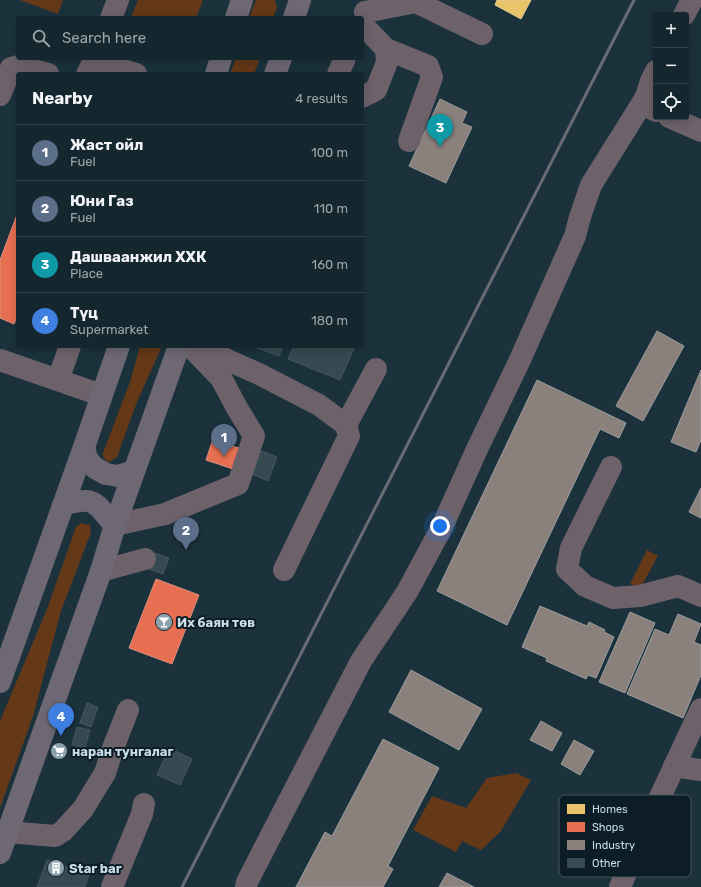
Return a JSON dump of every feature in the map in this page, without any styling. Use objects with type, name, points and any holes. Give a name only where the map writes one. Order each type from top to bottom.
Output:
[{"type":"highway","points":[[237,16],[242,0]]},
{"type":"highway","points":[[295,16],[300,0]]},
{"type":"highway","points":[[217,72],[221,60]]},
{"type":"highway","points":[[276,72],[280,60]]},
{"type":"highway","points":[[0,682],[84,447],[117,348]]},
{"type":"highway","points":[[0,853],[101,571],[115,525],[178,348]]},
{"type":"highway","points":[[84,447],[87,459],[91,464],[106,474],[118,476],[134,471]]},
{"type":"highway","points":[[63,504],[88,500],[100,507],[115,525]]},
{"type":"street","points":[[112,16],[118,0]]},
{"type":"street","points":[[686,12],[692,0]]},
{"type":"street","points":[[364,96],[376,90],[387,62],[386,49],[365,14],[416,2],[482,34]]},
{"type":"street","points":[[386,49],[428,66],[432,77],[409,140]]},
{"type":"street","points":[[339,72],[344,60]]},
{"type":"street","points":[[92,64],[127,72]]},
{"type":"street","points":[[0,95],[11,68],[18,66],[40,72]]},
{"type":"street","points":[[246,887],[247,882],[361,661],[406,592],[441,529],[519,362],[575,236],[591,185],[651,104],[651,81],[653,77]]},
{"type":"street","points":[[676,120],[701,131]]},
{"type":"street","points":[[58,380],[69,348]]},
{"type":"street","points":[[115,525],[165,514],[238,484],[254,436],[221,378],[192,348]]},
{"type":"street","points":[[204,348],[319,405],[346,424],[349,436],[284,570]]},
{"type":"street","points":[[0,360],[101,395]]},
{"type":"street","points":[[346,424],[376,369]]},
{"type":"street","points":[[611,467],[571,548],[567,569],[585,586],[613,598],[640,596],[678,586],[701,596]]},
{"type":"street","points":[[101,571],[145,559]]},
{"type":"street","points":[[661,795],[701,709]]},
{"type":"street","points":[[7,832],[56,836],[63,831],[83,809],[105,772],[128,710]]},
{"type":"street","points":[[674,766],[701,770]]},
{"type":"street","points":[[112,887],[142,814],[144,804]]},
{"type":"street","points":[[620,887],[624,877]]},
{"type":"shaded area","points":[[20,0],[63,0],[58,14]]},
{"type":"shaded area","points":[[138,0],[203,0],[197,16],[132,16]]},
{"type":"shaded area","points":[[256,0],[275,0],[277,8],[274,16],[250,16]]},
{"type":"shaded area","points":[[235,60],[259,60],[255,72],[231,72]]},
{"type":"shaded area","points":[[139,348],[161,348],[137,402],[117,457],[108,462],[103,457],[103,453],[130,382]]},
{"type":"shaded area","points":[[81,523],[90,525],[91,532],[61,611],[33,716],[0,808],[0,721],[47,609],[76,527]]},
{"type":"shaded area","points":[[647,550],[658,556],[641,587],[630,584]]},
{"type":"shaded area","points":[[516,773],[531,780],[501,831],[481,850],[462,841],[456,852],[413,830],[432,796],[466,808],[487,778]]},
{"type":"building: Homes","points":[[497,0],[531,0],[521,19],[495,5]]},
{"type":"building: Shops","points":[[16,217],[16,319],[14,324],[0,318],[0,260]]},
{"type":"building: Shops","points":[[213,439],[247,451],[239,471],[206,460]]},
{"type":"building: Shops","name":"Их баян төв","points":[[156,579],[199,595],[172,664],[129,648]]},
{"type":"building: Industry","points":[[440,99],[467,112],[462,123],[472,127],[446,183],[409,166]]},
{"type":"building: Industry","points":[[657,331],[684,346],[643,421],[616,406]]},
{"type":"building: Industry","points":[[701,370],[701,440],[696,452],[671,442]]},
{"type":"building: Industry","points":[[537,380],[626,423],[619,438],[600,429],[507,625],[437,591]]},
{"type":"building: Industry","points":[[701,488],[701,518],[689,512]]},
{"type":"building: Industry","points":[[540,606],[587,626],[589,622],[605,630],[604,632],[614,637],[596,678],[588,675],[586,679],[546,661],[547,658],[522,647]]},
{"type":"building: Industry","points":[[630,612],[655,623],[625,693],[599,682]]},
{"type":"building: Industry","points":[[678,614],[701,624],[694,642],[701,645],[701,675],[683,718],[627,694],[655,629],[669,635]]},
{"type":"building: Industry","points":[[411,670],[482,709],[459,750],[389,712]]},
{"type":"building: Industry","points":[[541,721],[562,733],[552,751],[530,740]]},
{"type":"building: Industry","points":[[383,739],[439,768],[388,866],[393,869],[383,887],[296,887],[325,832],[332,836]]},
{"type":"building: Industry","points":[[574,740],[594,751],[580,775],[561,764]]},
{"type":"building: Industry","points":[[447,873],[474,887],[439,887]]},
{"type":"building: Other","points":[[257,348],[282,348],[279,356]]},
{"type":"building: Other","points":[[293,348],[354,348],[340,380],[288,359]]},
{"type":"building: Other","points":[[261,451],[277,457],[268,481],[252,474]]},
{"type":"building: Other","points":[[155,553],[169,558],[163,574],[149,569]]},
{"type":"building: Other","points":[[87,703],[98,707],[91,727],[80,723]]},
{"type":"building: Other","points":[[77,727],[90,730],[85,748],[72,745]]},
{"type":"building: Other","points":[[169,748],[192,759],[180,785],[157,775]]},
{"type":"building: Other","name":"Star bar","points":[[47,860],[89,875],[85,887],[37,887]]},
{"type":"railway","points":[[182,887],[634,0]]},
{"type":"place","name":"Дашваанжил ХХК","points":[[440,147]]},
{"type":"place","name":"Жаст ойл","points":[[224,457]]},
{"type":"place","name":"Юни Газ","points":[[186,550]]},
{"type":"place","name":"Их баян төв","points":[[164,622]]},
{"type":"place","name":"Түц","points":[[61,736]]},
{"type":"place","name":"наран тунгалаг","points":[[59,751]]},
{"type":"place","name":"Star bar","points":[[56,868]]}]
